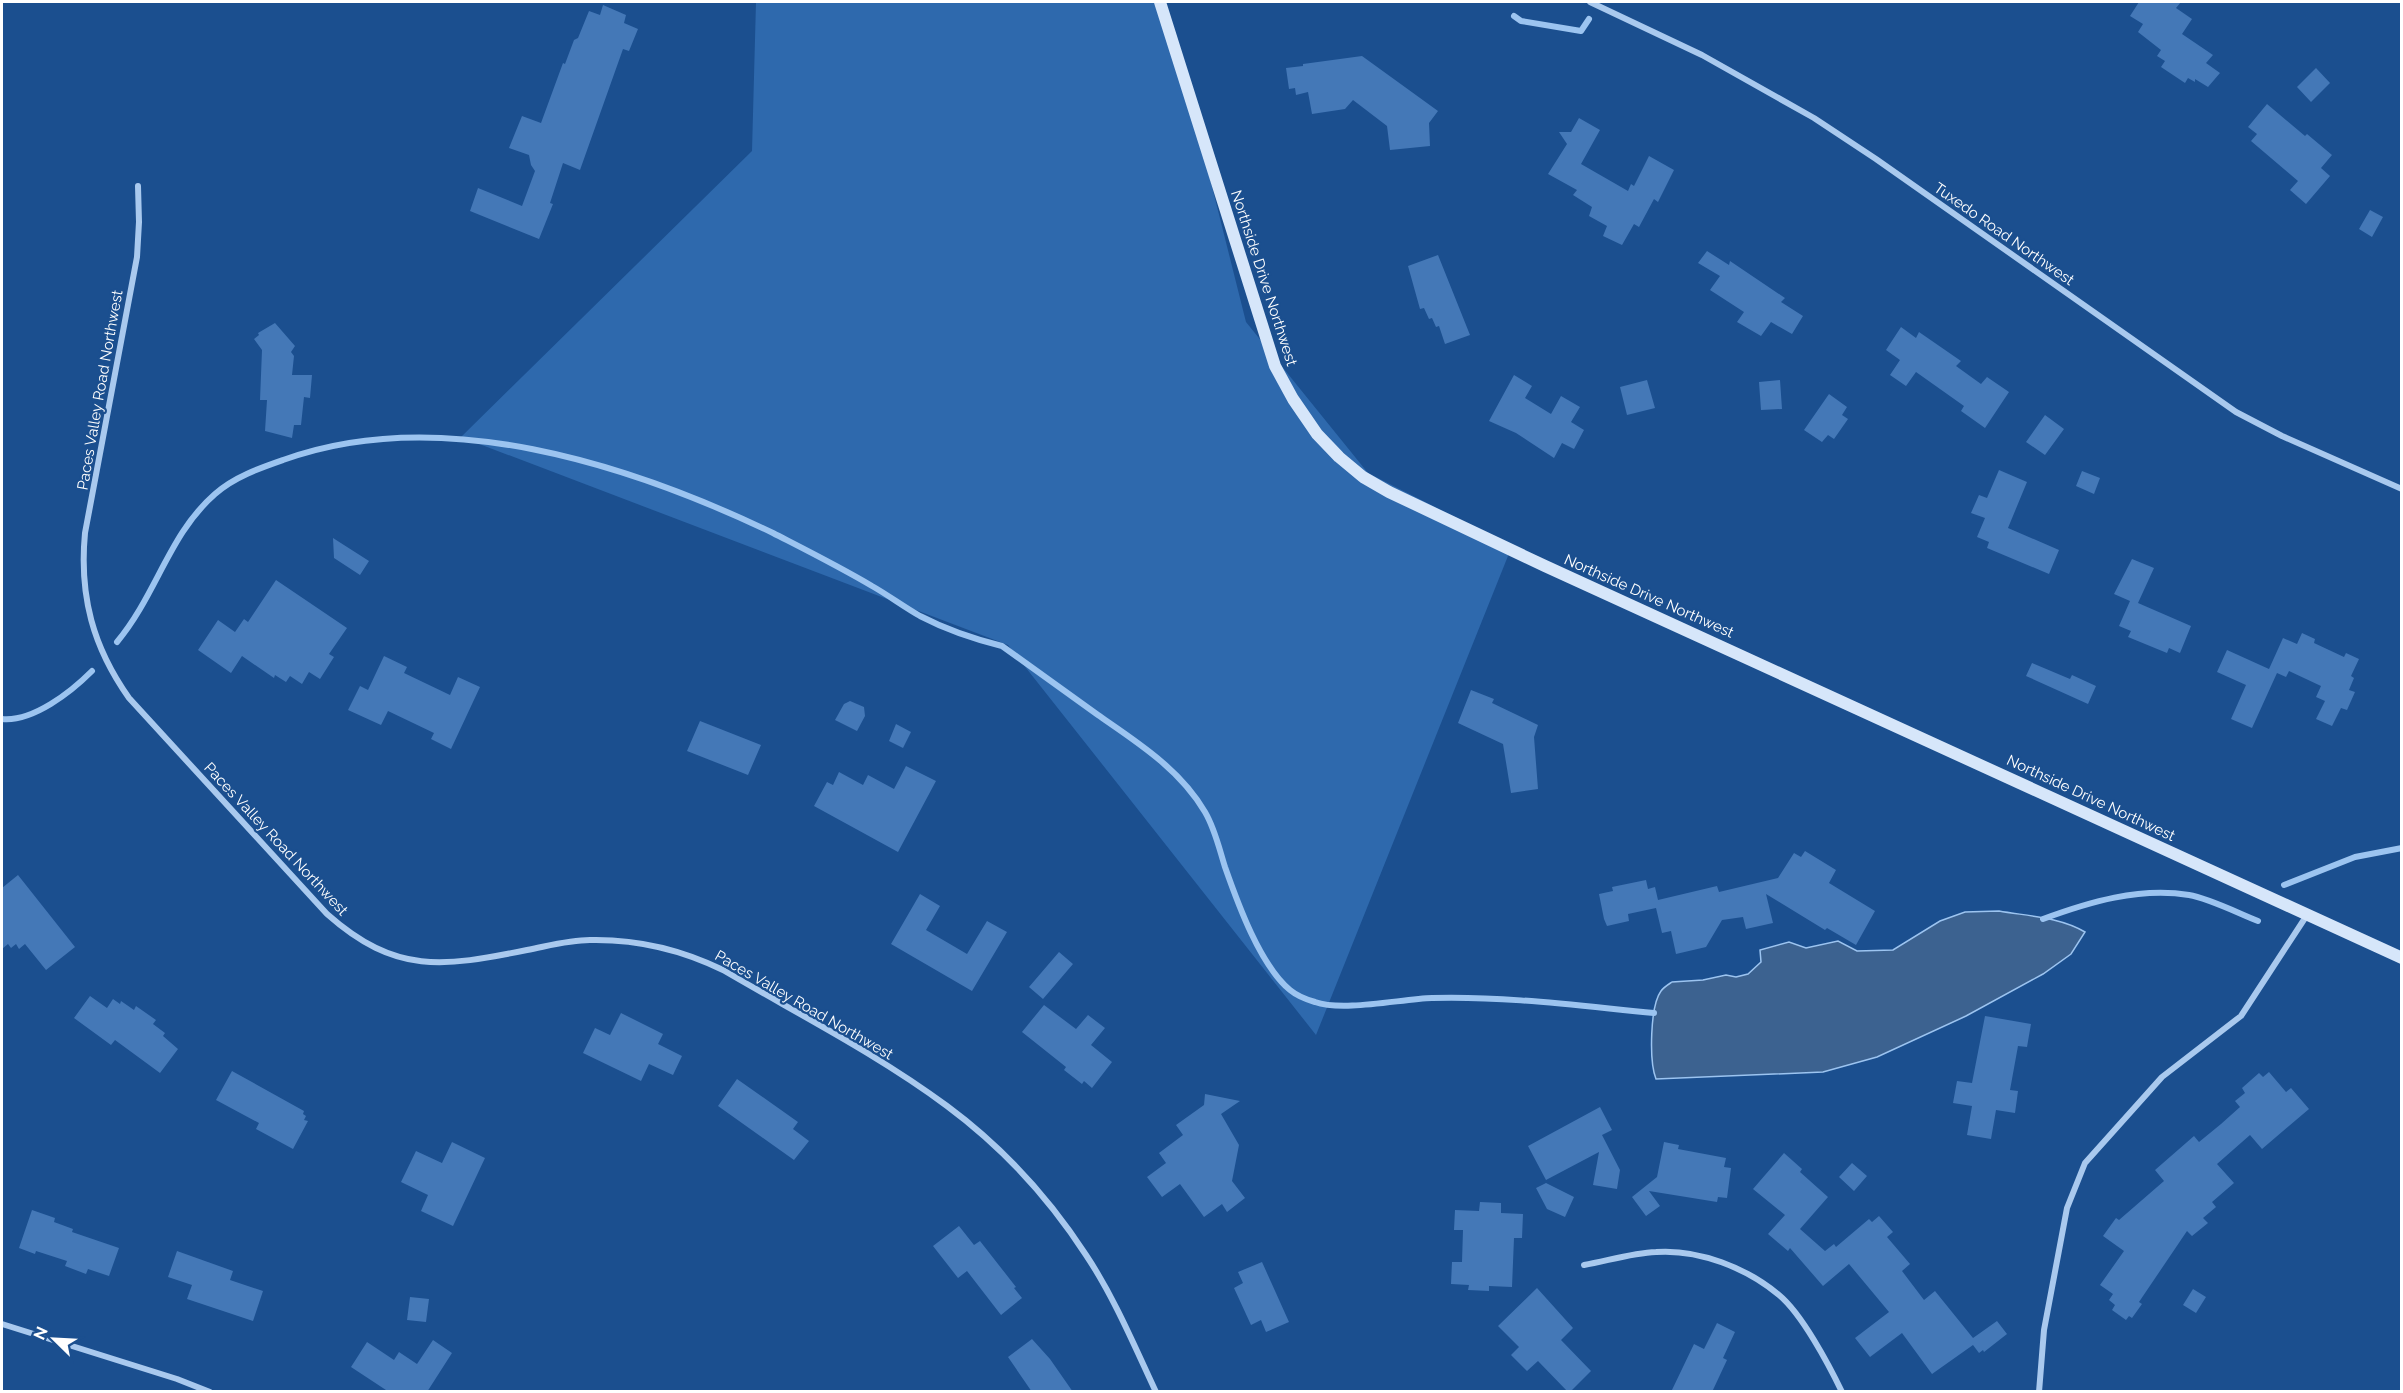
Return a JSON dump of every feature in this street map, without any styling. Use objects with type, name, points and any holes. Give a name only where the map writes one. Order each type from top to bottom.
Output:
[{"type":"street","name":"Northside Drive Northwest","points":[[1160,2],[1275,366],[1293,399],[1317,434],[1339,457],[1358,472],[1389,492],[1545,566],[2402,958]]},
{"type":"street","name":"Tuxedo Road Northwest","points":[[1590,2],[1702,55],[1814,118],[2236,412],[2282,436],[2402,489]]},
{"type":"street","name":"Paces Valley Road Northwest","points":[[138,186],[139,222],[136,256],[85,533],[83,560],[85,593],[98,645],[110,672],[129,698],[327,914],[348,933],[372,947],[409,960],[443,964],[471,962],[590,940],[633,941],[670,948],[697,957],[723,970],[898,1072],[948,1106],[987,1139],[1057,1214],[1086,1255],[1121,1317],[1156,1392]]},
{"type":"street","points":[[2039,1392],[2044,1330],[2067,1208],[2085,1163],[2162,1077],[2241,1016],[2307,914]]},
{"type":"street","points":[[1584,1265],[1656,1252],[1690,1253],[1725,1264],[1755,1279],[1781,1296],[1804,1326],[1842,1392]]},
{"type":"street","points":[[2,1324],[177,1379],[210,1392]]},
{"type":"shaded area","points":[[756,2],[1154,2],[1186,83],[1246,322],[1368,473],[1512,546],[1316,1035],[1008,645],[461,437],[752,151]]},
{"type":"shaded area","points":[[1999,911],[2054,920],[2085,932],[2071,954],[2043,974],[1966,1016],[1877,1057],[1823,1072],[1656,1079],[1652,1060],[1653,1021],[1657,998],[1661,991],[1672,982],[1748,974],[1761,962],[1760,950],[1789,942],[1806,948],[1838,941],[1857,951],[1893,950],[1940,921],[1965,912]]},
{"type":"building","points":[[2139,2],[2181,2],[2176,8],[2192,19],[2182,34],[2213,55],[2206,63],[2220,73],[2208,87],[2195,79],[2195,82],[2188,78],[2185,83],[2161,67],[2165,61],[2157,56],[2161,50],[2138,32],[2143,24],[2130,16]]},
{"type":"building","points":[[603,5],[626,15],[624,23],[638,29],[629,51],[623,49],[580,170],[563,163],[550,203],[553,204],[539,239],[470,211],[478,188],[522,206],[535,171],[529,155],[509,148],[522,116],[541,123],[563,63],[565,64],[574,40],[578,38],[589,11],[600,15]]},
{"type":"building","points":[[1362,56],[1438,111],[1429,123],[1430,146],[1390,150],[1387,126],[1353,100],[1345,109],[1312,114],[1308,92],[1296,95],[1295,88],[1289,89],[1286,68]]},
{"type":"building","points":[[2316,68],[2330,83],[2311,102],[2297,87]]},
{"type":"building","points":[[2267,104],[2332,155],[2321,168],[2330,176],[2306,204],[2290,190],[2298,181],[2251,141],[2257,134],[2248,127]]},
{"type":"building","points":[[1579,118],[1600,130],[1581,164],[1628,191],[1631,184],[1634,186],[1649,156],[1674,170],[1658,202],[1654,199],[1639,227],[1634,224],[1622,245],[1603,236],[1607,226],[1589,216],[1592,207],[1573,195],[1577,190],[1548,174],[1567,144],[1559,132],[1571,132]]},
{"type":"building","points":[[2370,210],[2383,217],[2372,237],[2359,229]]},
{"type":"building","points":[[1707,251],[1729,265],[1730,261],[1785,298],[1781,302],[1803,316],[1792,334],[1771,322],[1761,336],[1737,322],[1744,312],[1710,290],[1720,276],[1698,263]]},
{"type":"building","points":[[1438,255],[1470,335],[1445,344],[1439,326],[1436,327],[1432,318],[1429,319],[1424,308],[1420,309],[1408,266]]},
{"type":"building","points":[[275,323],[295,346],[291,352],[294,356],[292,375],[312,375],[310,398],[304,397],[301,425],[294,425],[292,438],[265,431],[267,400],[260,400],[262,350],[254,339],[259,335],[258,333]]},
{"type":"building","points":[[1901,327],[1916,338],[1919,332],[1961,361],[1956,366],[1981,384],[1987,377],[2009,392],[1985,428],[1961,411],[1964,406],[1916,372],[1906,386],[1890,375],[1900,360],[1886,350]]},
{"type":"building","points":[[1514,375],[1532,386],[1525,398],[1551,414],[1561,396],[1580,407],[1571,422],[1584,430],[1574,449],[1562,443],[1554,458],[1516,433],[1489,421]]},
{"type":"building","points":[[1647,380],[1655,408],[1627,415],[1620,387]]},
{"type":"building","points":[[1780,380],[1782,409],[1761,410],[1759,382]]},
{"type":"building","points":[[1829,394],[1847,407],[1842,415],[1848,419],[1834,439],[1828,435],[1822,442],[1804,430]]},
{"type":"building","points":[[2045,415],[2064,429],[2045,455],[2026,442]]},
{"type":"building","points":[[1999,470],[2027,482],[2008,528],[2059,550],[2049,574],[1987,548],[1989,542],[1977,537],[1985,518],[1971,513],[1979,495],[1987,498]]},
{"type":"building","points":[[2082,471],[2100,478],[2094,494],[2076,486]]},
{"type":"building","points":[[333,538],[369,561],[360,575],[334,558]]},
{"type":"building","points":[[2132,559],[2154,568],[2138,603],[2191,626],[2180,653],[2169,648],[2167,653],[2128,637],[2131,631],[2119,626],[2130,601],[2114,594]]},
{"type":"building","points":[[276,580],[347,628],[329,654],[334,657],[320,679],[309,672],[302,684],[290,676],[286,682],[275,675],[274,678],[242,656],[231,673],[198,650],[218,620],[235,632],[244,619],[248,622]]},
{"type":"building","points":[[2302,633],[2315,639],[2314,643],[2344,657],[2346,653],[2359,659],[2351,676],[2354,678],[2349,690],[2355,692],[2347,710],[2341,708],[2332,726],[2316,719],[2325,701],[2316,697],[2321,686],[2289,671],[2286,677],[2277,673],[2252,728],[2231,719],[2246,685],[2217,672],[2227,650],[2269,669],[2283,638],[2297,644]]},
{"type":"building","points":[[384,656],[407,667],[404,673],[450,695],[458,677],[480,687],[451,749],[431,739],[434,733],[388,711],[381,725],[348,710],[360,686],[368,690]]},
{"type":"building","points":[[2032,663],[2070,679],[2072,675],[2096,686],[2088,704],[2026,676]]},
{"type":"building","points":[[1471,690],[1494,699],[1492,703],[1538,725],[1534,737],[1538,789],[1511,793],[1503,744],[1458,723]]},
{"type":"building","points":[[850,701],[864,707],[865,716],[857,731],[835,720],[844,704]]},
{"type":"building","points":[[700,721],[761,745],[748,775],[687,751]]},
{"type":"building","points":[[896,724],[911,732],[903,748],[889,741]]},
{"type":"building","points":[[906,766],[936,781],[898,852],[814,806],[827,782],[833,785],[839,772],[863,785],[868,775],[894,789]]},
{"type":"building","points":[[1805,851],[1836,870],[1829,883],[1875,911],[1856,945],[1827,928],[1825,930],[1766,894],[1773,923],[1746,929],[1743,917],[1722,920],[1706,947],[1676,954],[1671,931],[1662,933],[1656,908],[1628,914],[1629,921],[1607,926],[1604,919],[1599,894],[1613,891],[1612,887],[1646,880],[1648,889],[1655,887],[1658,900],[1717,886],[1719,892],[1778,878],[1794,853],[1801,857]]},
{"type":"building","points":[[18,875],[75,947],[46,970],[25,944],[19,949],[16,944],[11,948],[8,944],[2,949],[2,888]]},
{"type":"building","points":[[920,894],[940,906],[926,930],[967,954],[987,921],[1007,932],[972,991],[891,944]]},
{"type":"building","points":[[1059,952],[1073,964],[1043,999],[1029,987]]},
{"type":"building","points":[[90,996],[107,1008],[113,999],[120,1004],[121,1001],[134,1010],[136,1006],[156,1020],[153,1024],[165,1033],[163,1036],[178,1049],[160,1073],[115,1040],[111,1045],[74,1018]]},
{"type":"building","points":[[1044,1005],[1076,1029],[1088,1015],[1105,1028],[1091,1045],[1112,1062],[1092,1088],[1084,1081],[1082,1084],[1064,1070],[1066,1067],[1022,1032]]},
{"type":"building","points":[[621,1013],[663,1034],[658,1044],[682,1056],[673,1075],[649,1064],[641,1081],[583,1053],[595,1028],[610,1035]]},
{"type":"building","points":[[1985,1016],[2031,1024],[2027,1047],[2018,1046],[2010,1090],[2018,1091],[2015,1113],[1996,1110],[1991,1139],[1967,1135],[1972,1106],[1953,1103],[1957,1081],[1972,1083]]},
{"type":"building","points":[[232,1071],[304,1111],[303,1114],[306,1116],[304,1120],[308,1121],[293,1149],[256,1129],[259,1123],[216,1100]]},
{"type":"building","points":[[2269,1072],[2286,1092],[2291,1088],[2309,1109],[2262,1149],[2250,1135],[2217,1164],[2234,1183],[2212,1202],[2216,1207],[2203,1218],[2208,1223],[2192,1236],[2187,1231],[2139,1302],[2142,1304],[2132,1318],[2129,1316],[2126,1320],[2112,1310],[2115,1305],[2109,1300],[2113,1294],[2100,1285],[2124,1251],[2103,1236],[2116,1218],[2119,1220],[2164,1181],[2155,1170],[2194,1136],[2199,1142],[2221,1124],[2240,1107],[2235,1101],[2245,1093],[2242,1088],[2259,1073],[2263,1077]]},
{"type":"building","points":[[737,1079],[798,1122],[793,1129],[809,1141],[794,1160],[718,1106]]},
{"type":"building","points":[[1205,1094],[1240,1101],[1221,1114],[1239,1145],[1232,1181],[1245,1198],[1227,1212],[1222,1204],[1204,1217],[1180,1184],[1162,1197],[1147,1177],[1166,1163],[1159,1153],[1183,1135],[1176,1125],[1204,1105]]},
{"type":"building","points":[[1600,1107],[1612,1130],[1602,1135],[1620,1170],[1617,1189],[1593,1185],[1599,1152],[1546,1180],[1528,1146]]},
{"type":"building","points":[[452,1142],[485,1158],[453,1226],[421,1211],[428,1195],[401,1182],[416,1151],[442,1163]]},
{"type":"building","points":[[1664,1142],[1679,1145],[1678,1149],[1726,1158],[1724,1167],[1731,1168],[1727,1198],[1718,1197],[1717,1202],[1649,1191],[1660,1206],[1646,1216],[1632,1197],[1657,1177]]},
{"type":"building","points":[[1784,1153],[1802,1169],[1800,1172],[1828,1197],[1800,1229],[1825,1251],[1834,1244],[1836,1247],[1869,1219],[1872,1222],[1879,1216],[1893,1232],[1887,1237],[1910,1264],[1902,1271],[1924,1300],[1935,1291],[1973,1338],[1997,1321],[2007,1334],[1984,1352],[1983,1350],[1979,1353],[1973,1345],[1932,1374],[1902,1333],[1870,1357],[1855,1338],[1889,1312],[1849,1264],[1823,1286],[1790,1248],[1788,1251],[1768,1234],[1785,1215],[1753,1189]]},
{"type":"building","points":[[1852,1163],[1867,1176],[1854,1191],[1839,1177]]},
{"type":"building","points":[[1546,1183],[1574,1197],[1565,1217],[1547,1209],[1536,1188]]},
{"type":"building","points":[[1480,1202],[1501,1203],[1501,1213],[1523,1214],[1522,1238],[1514,1238],[1512,1287],[1489,1286],[1489,1291],[1468,1290],[1469,1285],[1451,1284],[1452,1262],[1462,1262],[1463,1230],[1454,1230],[1455,1210],[1479,1211]]},
{"type":"building","points":[[32,1210],[55,1218],[54,1222],[73,1229],[72,1232],[119,1248],[109,1276],[88,1269],[86,1274],[65,1266],[67,1261],[19,1248]]},
{"type":"building","points":[[959,1226],[974,1245],[980,1241],[1022,1298],[1001,1315],[967,1271],[958,1278],[933,1246]]},
{"type":"building","points":[[177,1251],[233,1271],[230,1280],[263,1291],[253,1321],[187,1299],[192,1285],[168,1277]]},
{"type":"building","points":[[1262,1262],[1289,1322],[1266,1332],[1261,1320],[1251,1325],[1234,1288],[1243,1283],[1238,1272]]},
{"type":"building","points":[[1537,1288],[1573,1328],[1561,1340],[1591,1371],[1570,1392],[1538,1361],[1527,1371],[1511,1355],[1519,1347],[1498,1326]]},
{"type":"building","points":[[2193,1289],[2206,1297],[2196,1313],[2183,1305]]},
{"type":"building","points":[[410,1297],[429,1299],[426,1322],[407,1320]]},
{"type":"building","points":[[1717,1323],[1735,1332],[1723,1358],[1727,1360],[1712,1392],[1671,1392],[1694,1344],[1704,1349]]},
{"type":"building","points":[[1032,1339],[1050,1359],[1073,1392],[1032,1392],[1008,1357]]},
{"type":"building","points":[[433,1340],[452,1353],[427,1392],[389,1392],[351,1367],[367,1342],[394,1360],[399,1352],[417,1364]]},
{"type":"waterway","points":[[1514,16],[1521,21],[1581,31],[1589,19]]},
{"type":"waterway","points":[[117,642],[131,624],[174,546],[199,510],[222,488],[248,474],[283,460],[343,444],[406,438],[469,440],[533,449],[658,484],[717,508],[773,533],[848,572],[930,621],[1002,646],[1128,736],[1183,782],[1208,818],[1236,898],[1260,950],[1279,979],[1299,995],[1315,1002],[1341,1006],[1432,998],[1460,998],[1543,1002],[1654,1013]]},
{"type":"waterway","points":[[2,719],[14,719],[39,711],[73,688],[92,671]]},
{"type":"waterway","points":[[2284,885],[2355,857],[2402,848]]},
{"type":"waterway","points":[[2043,919],[2114,898],[2170,893],[2205,899],[2258,921]]}]
